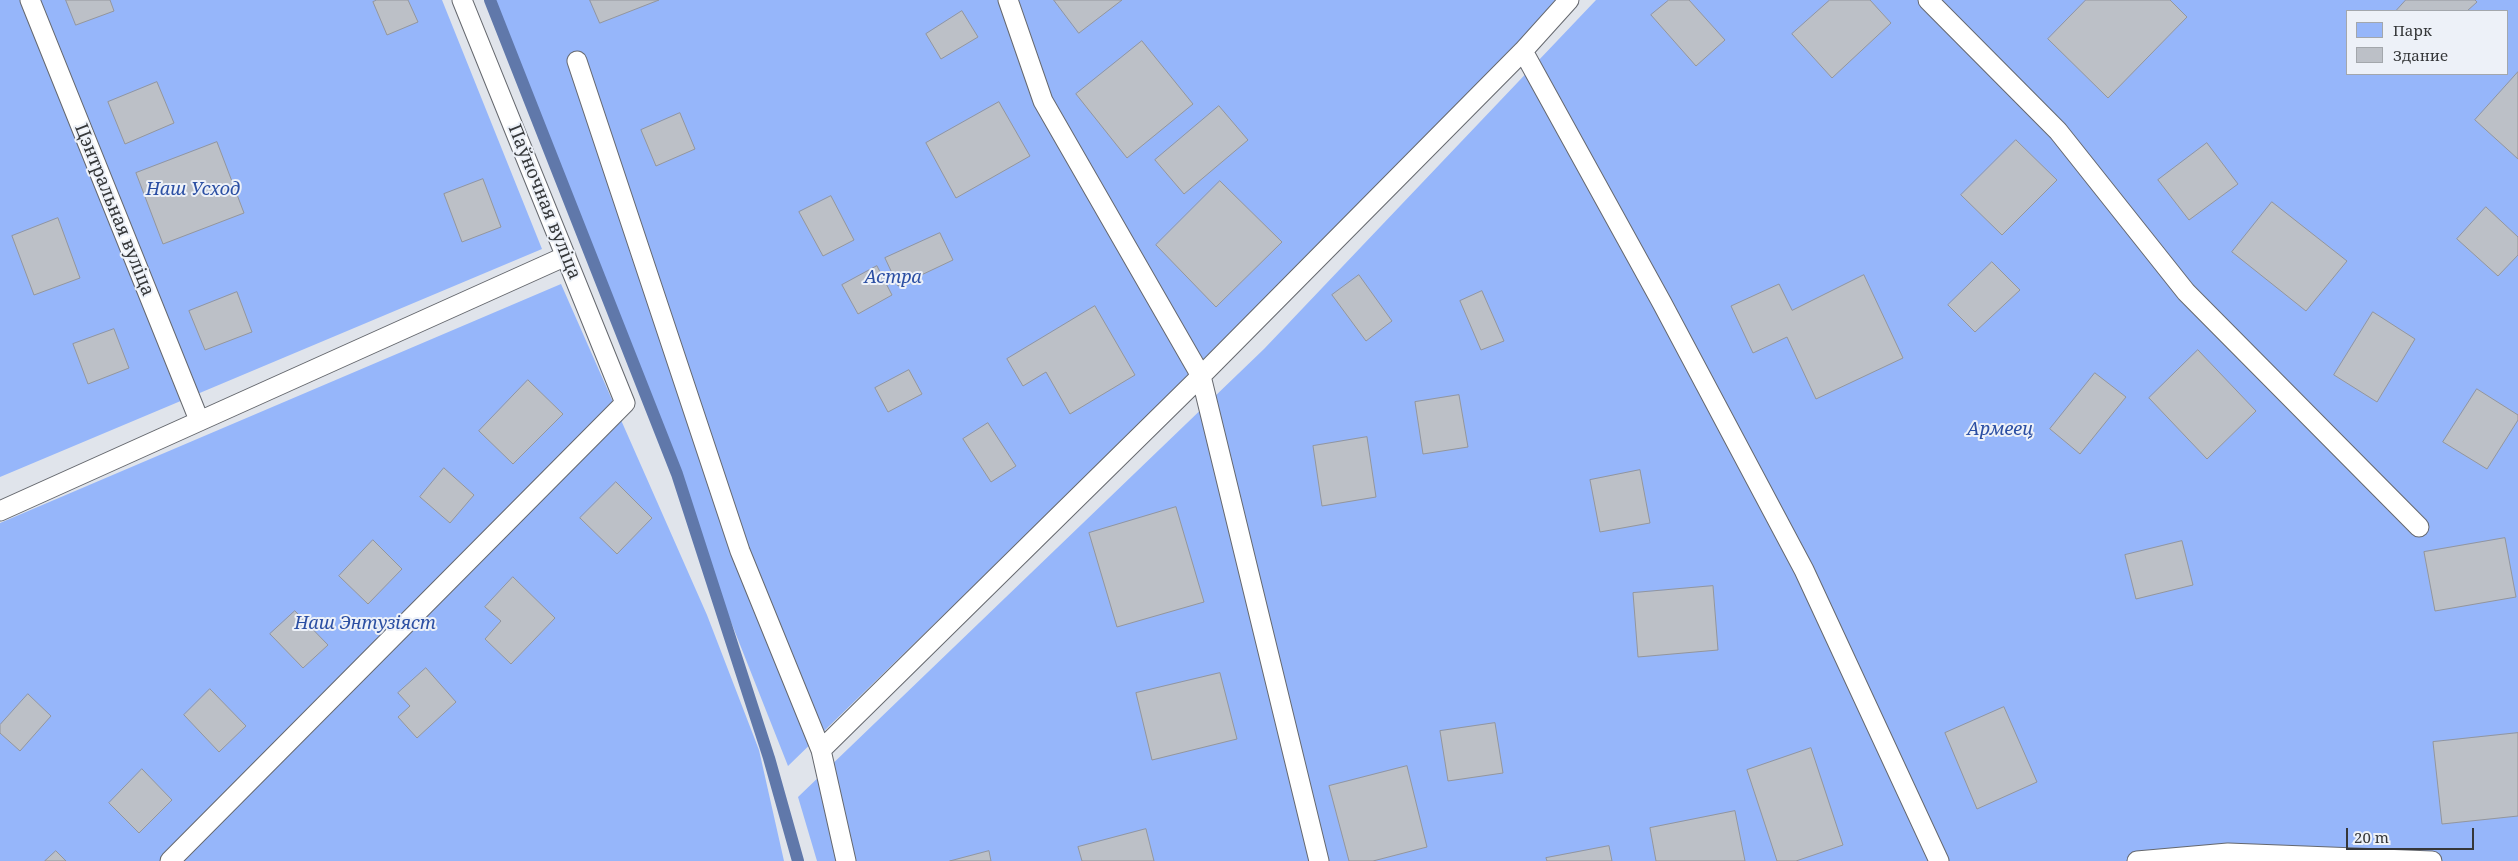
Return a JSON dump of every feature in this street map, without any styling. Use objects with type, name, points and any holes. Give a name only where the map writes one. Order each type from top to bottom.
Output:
[{"type":"lane","name":"Цэнтральная вуліца","points":[[30,0],[199,420]]},
{"type":"lane","name":"Паўночная вуліца","points":[[170,861],[625,404],[462,0]]},
{"type":"lane","points":[[1008,0],[1042,101],[1201,376],[1319,861]]},
{"type":"lane","points":[[821,750],[1201,376],[1523,50],[1569,0]]},
{"type":"lane","points":[[1928,0],[2058,132],[2186,292],[2419,527]]},
{"type":"lane","points":[[1523,50],[1662,303],[1804,570],[1939,861]]},
{"type":"lane","points":[[577,61],[740,551],[821,750],[846,861]]},
{"type":"lane","points":[[0,511],[566,256]]},
{"type":"lane","points":[[2136,861],[2229,857],[2432,861]]},
{"type":"green space","name":"Наш Усход","points":[[0,0],[442,0],[542,249],[0,477]]},
{"type":"green space","name":"Астра","points":[[485,0],[1557,0],[1483,91],[788,766]]},
{"type":"green space","name":"Армеец","points":[[1596,0],[2518,0],[2518,861],[817,861],[798,797],[1264,349]]},
{"type":"green space","name":"Наш Энтузіяст","points":[[561,284],[707,615],[759,750],[784,861],[0,861],[0,523]]},
{"type":"building","points":[[66,0],[110,0],[114,11],[76,25]]},
{"type":"building","points":[[377,0],[408,0],[418,22],[387,35],[373,2]]},
{"type":"building","points":[[590,0],[659,0],[600,23]]},
{"type":"building","points":[[1054,0],[1122,0],[1079,33]]},
{"type":"building","points":[[1669,0],[1689,0],[1725,40],[1696,66],[1651,15]]},
{"type":"building","points":[[1830,0],[1870,0],[1891,23],[1832,78],[1792,34]]},
{"type":"building","points":[[2086,0],[2170,0],[2187,17],[2108,98],[2048,39]]},
{"type":"building","points":[[2406,0],[2475,0],[2477,2],[2468,10],[2397,10]]},
{"type":"building","points":[[962,11],[978,37],[941,59],[926,34]]},
{"type":"building","points":[[1142,41],[1193,104],[1127,158],[1076,94]]},
{"type":"building","points":[[2518,72],[2518,159],[2475,120]]},
{"type":"building","points":[[157,82],[174,123],[125,144],[108,102]]},
{"type":"building","points":[[999,102],[1030,156],[956,198],[926,143]]},
{"type":"building","points":[[1219,106],[1248,140],[1184,194],[1155,160]]},
{"type":"building","points":[[680,113],[695,149],[656,166],[641,130]]},
{"type":"building","points":[[2016,140],[2057,180],[2002,235],[1961,195]]},
{"type":"building","points":[[217,142],[244,213],[163,244],[136,173]]},
{"type":"building","points":[[2207,143],[2238,184],[2189,220],[2158,180]]},
{"type":"building","points":[[483,179],[501,227],[462,242],[444,194]]},
{"type":"building","points":[[1220,181],[1282,242],[1216,307],[1156,245]]},
{"type":"building","points":[[831,196],[854,240],[823,256],[799,212]]},
{"type":"building","points":[[2272,202],[2347,261],[2306,311],[2232,252]]},
{"type":"building","points":[[2486,207],[2518,237],[2518,255],[2498,276],[2457,239]]},
{"type":"building","points":[[58,218],[80,278],[34,295],[12,236]]},
{"type":"building","points":[[940,233],[953,260],[898,286],[885,258]]},
{"type":"building","points":[[1992,262],[2020,290],[1975,332],[1948,305]]},
{"type":"building","points":[[877,266],[892,295],[858,314],[842,285]]},
{"type":"building","points":[[1359,275],[1392,321],[1366,341],[1332,295]]},
{"type":"building","points":[[1864,275],[1903,358],[1816,399],[1787,337],[1753,353],[1731,306],[1779,284],[1792,310]]},
{"type":"building","points":[[1482,291],[1504,341],[1481,350],[1460,301]]},
{"type":"building","points":[[237,292],[252,332],[205,350],[189,311]]},
{"type":"building","points":[[1095,306],[1135,375],[1070,414],[1046,372],[1023,386],[1007,359]]},
{"type":"building","points":[[2373,312],[2415,339],[2377,402],[2334,375]]},
{"type":"building","points":[[114,329],[129,368],[88,384],[73,344]]},
{"type":"building","points":[[2198,350],[2256,411],[2207,459],[2149,398]]},
{"type":"building","points":[[909,370],[922,394],[888,412],[875,388]]},
{"type":"building","points":[[2095,373],[2126,397],[2080,454],[2050,429]]},
{"type":"building","points":[[528,380],[563,414],[513,464],[479,431]]},
{"type":"building","points":[[2477,389],[2518,415],[2518,420],[2487,469],[2443,442]]},
{"type":"building","points":[[1459,395],[1468,447],[1423,454],[1415,402]]},
{"type":"building","points":[[988,423],[1016,466],[991,482],[963,439]]},
{"type":"building","points":[[1367,437],[1376,497],[1322,506],[1313,446]]},
{"type":"building","points":[[444,468],[474,495],[450,523],[420,497]]},
{"type":"building","points":[[1640,470],[1650,523],[1600,532],[1590,480]]},
{"type":"building","points":[[616,482],[652,518],[617,554],[580,518]]},
{"type":"building","points":[[1176,507],[1204,602],[1117,627],[1089,533]]},
{"type":"building","points":[[2505,538],[2516,597],[2435,611],[2424,552]]},
{"type":"building","points":[[373,540],[402,569],[368,604],[339,576]]},
{"type":"building","points":[[2182,541],[2193,585],[2136,599],[2125,555]]},
{"type":"building","points":[[513,577],[555,618],[511,664],[485,639],[501,621],[485,607]]},
{"type":"building","points":[[1713,586],[1718,650],[1638,657],[1633,593]]},
{"type":"building","points":[[295,611],[328,645],[303,668],[270,634]]},
{"type":"building","points":[[426,668],[456,702],[417,738],[398,717],[410,706],[398,693]]},
{"type":"building","points":[[1220,673],[1237,739],[1152,760],[1136,693]]},
{"type":"building","points":[[210,689],[246,726],[219,752],[184,715]]},
{"type":"building","points":[[28,694],[51,716],[20,751],[0,733],[0,725]]},
{"type":"building","points":[[2004,707],[2037,782],[1977,809],[1945,733]]},
{"type":"building","points":[[1495,723],[1503,773],[1448,781],[1440,731]]},
{"type":"building","points":[[2518,733],[2518,816],[2442,824],[2433,742]]},
{"type":"building","points":[[1811,748],[1843,845],[1796,861],[1777,861],[1747,770]]},
{"type":"building","points":[[1407,766],[1427,847],[1373,861],[1349,861],[1329,786]]},
{"type":"building","points":[[142,769],[172,800],[139,833],[109,803]]},
{"type":"building","points":[[1735,811],[1745,861],[1656,861],[1650,828]]},
{"type":"building","points":[[1146,829],[1154,861],[1082,861],[1078,847]]},
{"type":"building","points":[[1609,846],[1612,861],[1547,861],[1546,858]]},
{"type":"building","points":[[56,851],[66,861],[45,861]]},
{"type":"building","points":[[989,851],[991,861],[950,861]]},
{"type":"waterway","points":[[490,0],[677,474],[769,758],[798,861]]}]
